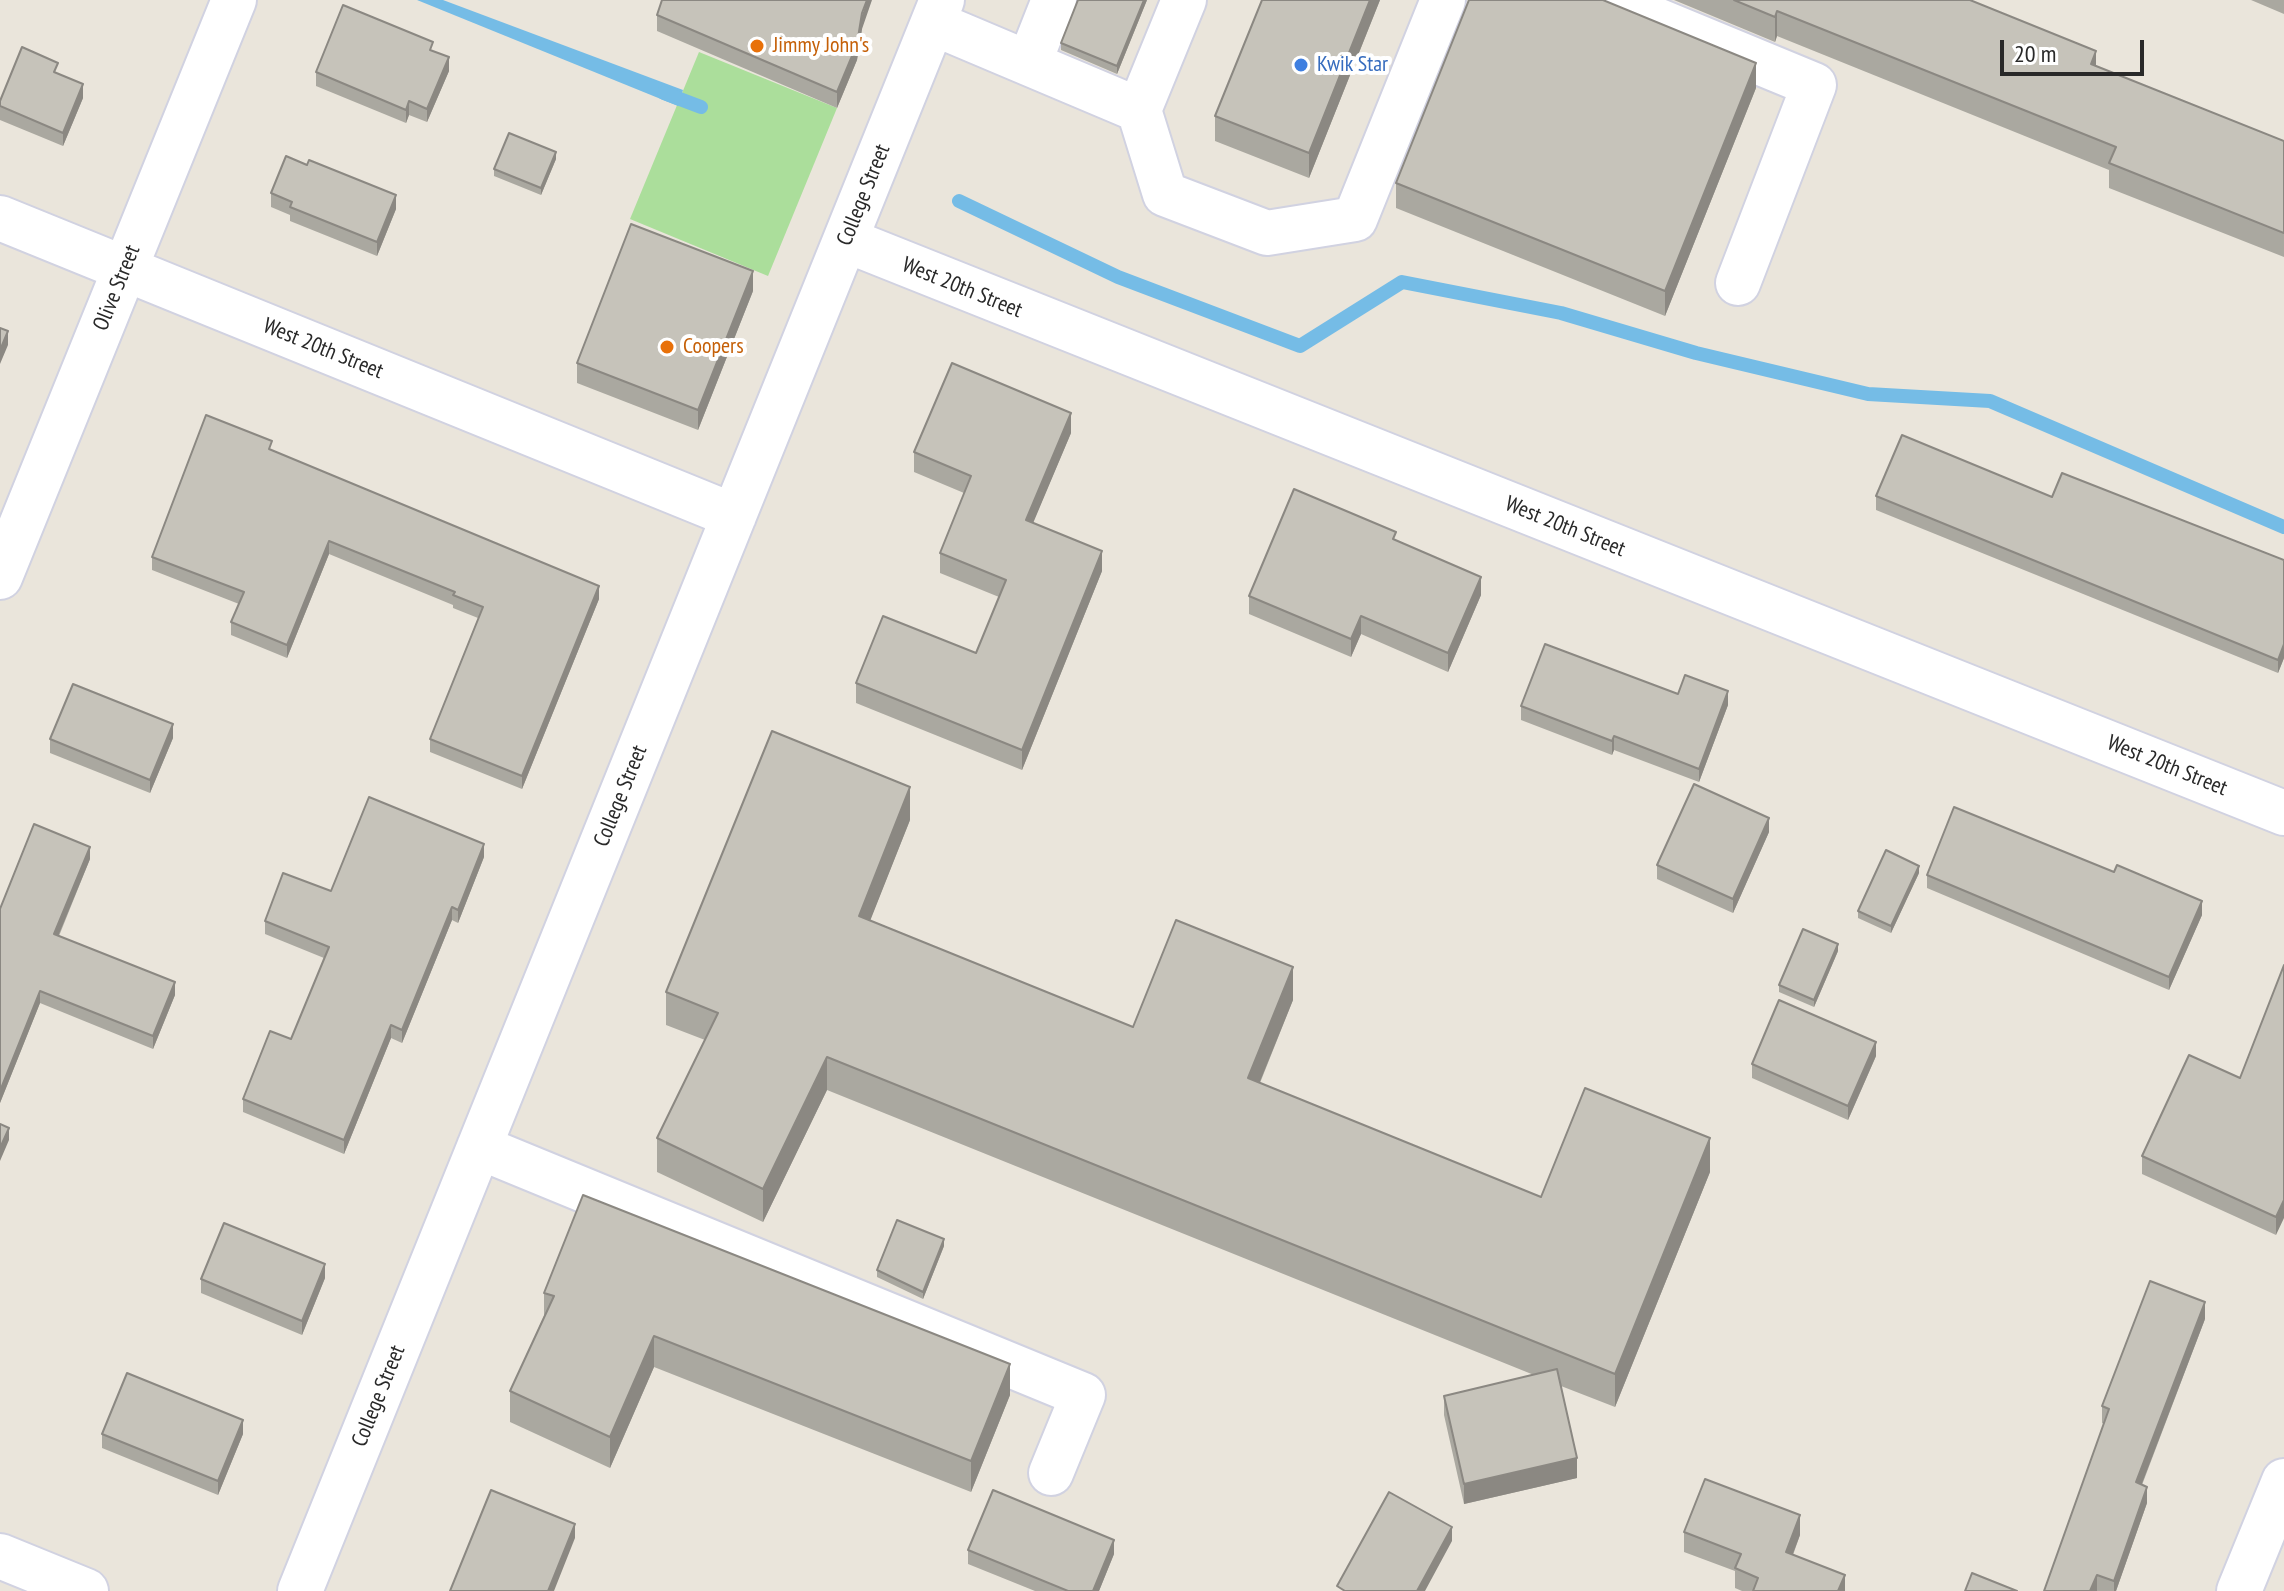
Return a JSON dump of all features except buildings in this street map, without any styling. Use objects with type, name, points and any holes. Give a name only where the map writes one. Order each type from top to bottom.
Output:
[{"type":"street","name":"Olive Street","points":[[0,577],[234,0]]},
{"type":"street","points":[[1180,1],[1146,48],[1139,110],[1165,194],[1267,233],[1355,219],[1443,0]]},
{"type":"street","points":[[1608,0],[1814,85],[1738,283]]},
{"type":"street","points":[[1029,63],[1059,9]]},
{"type":"street","points":[[937,11],[1029,63],[1139,110]]},
{"type":"street","name":"College Street","points":[[300,1591],[937,11]]},
{"type":"street","name":"West 20th Street","points":[[0,218],[734,516]]},
{"type":"street","name":"West 20th Street","points":[[846,240],[2284,813]]},
{"type":"street","points":[[479,1147],[1083,1395],[1051,1473]]},
{"type":"street","points":[[2239,1591],[2284,1481]]},
{"type":"street","points":[[0,1556],[86,1591]]},
{"type":"green space","points":[[699,52],[837,108],[768,276],[630,219]]},
{"type":"water","points":[[417,0],[443,0],[683,90],[678,106]]},
{"type":"waterway","points":[[664,93],[701,107]]},
{"type":"waterway","points":[[959,201],[1118,277],[1300,346],[1402,282],[1561,313],[1696,353],[1868,394],[1990,401],[2284,527]]},
{"type":"place","name":"Jimmy John's","points":[[757,46]]},
{"type":"place","name":"Kwik Star","points":[[1301,65]]},
{"type":"place","name":"Coopers","points":[[667,347]]}]
